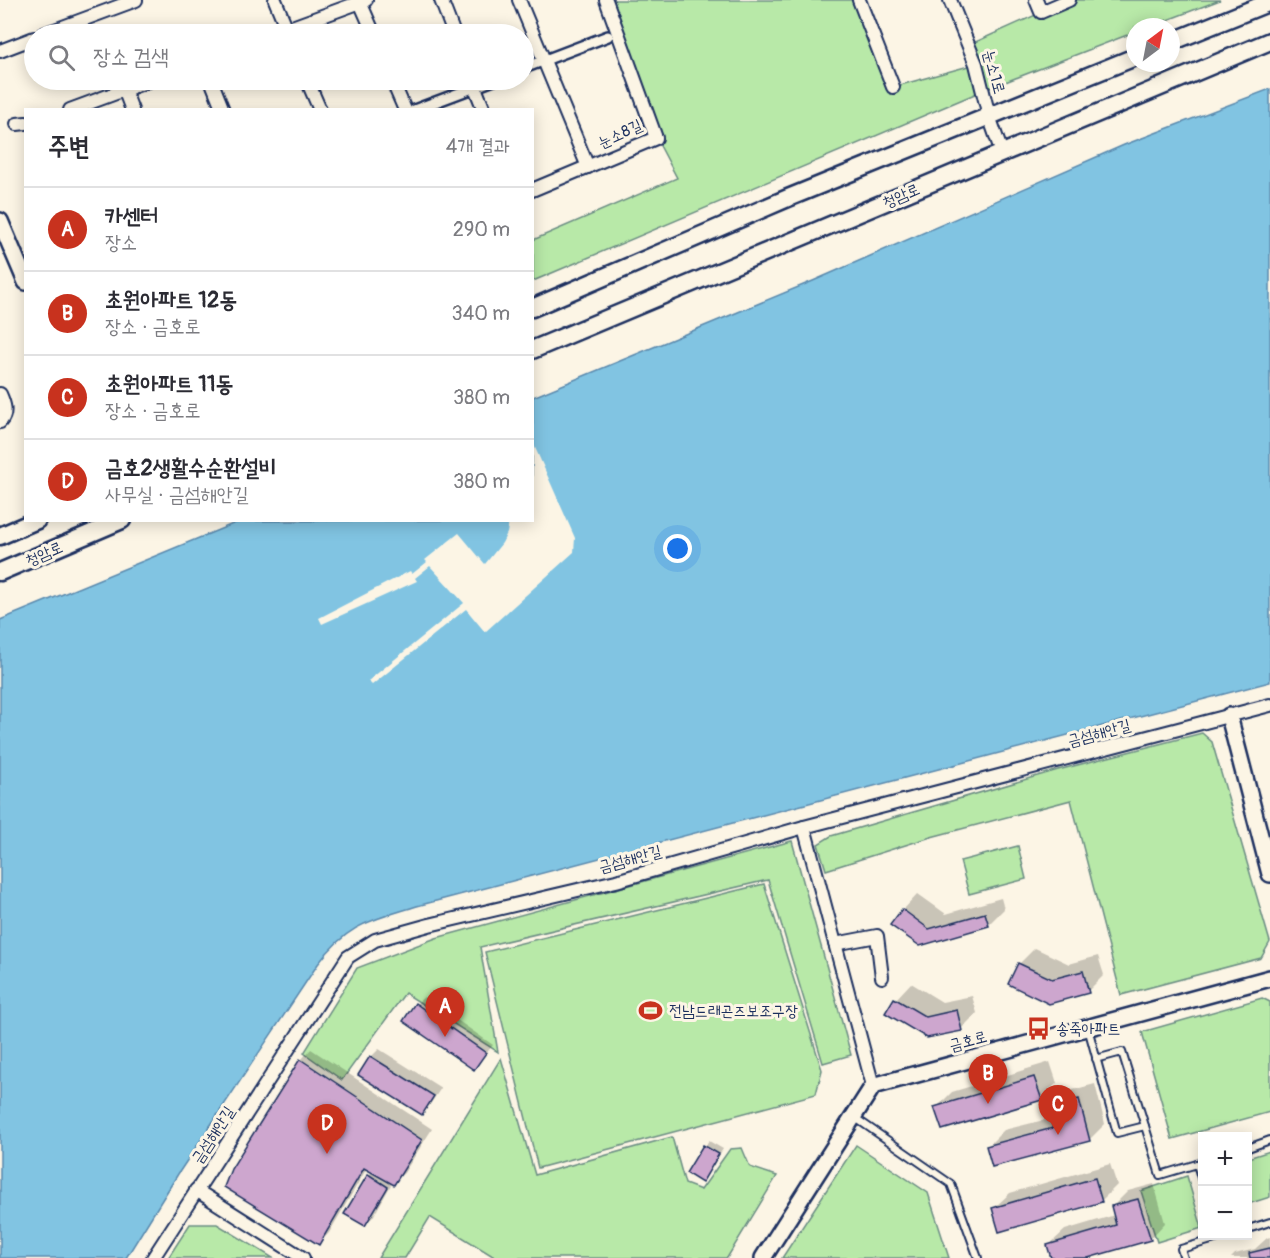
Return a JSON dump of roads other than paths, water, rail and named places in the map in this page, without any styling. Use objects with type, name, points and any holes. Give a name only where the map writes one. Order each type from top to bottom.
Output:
[{"type":"main road","points":[[1180,38],[1270,2]]},
{"type":"main road","name":"청암로","points":[[534,349],[1270,41]]},
{"type":"main road","points":[[534,307],[788,198],[1126,61]]},
{"type":"main road","name":"청암로","points":[[0,536],[32,522]]},
{"type":"main road","name":"청암로","points":[[0,572],[117,522]]},
{"type":"street","points":[[71,24],[136,0]]},
{"type":"street","points":[[274,0],[284,24]]},
{"type":"street","points":[[441,0],[450,24]]},
{"type":"street","points":[[519,0],[529,24]]},
{"type":"street","name":"눈소8길","points":[[534,189],[656,138],[606,0]]},
{"type":"street","points":[[859,0],[893,87]]},
{"type":"street","name":"눈소1로","points":[[950,0],[976,64],[989,116],[1002,153]]},
{"type":"street","points":[[1036,0],[1041,12],[1069,0]]},
{"type":"street","points":[[307,24],[363,1],[371,24]]},
{"type":"street","points":[[534,36],[588,167]]},
{"type":"street","points":[[534,64],[608,36]]},
{"type":"street","points":[[0,51],[24,42]]},
{"type":"street","points":[[75,108],[121,90]]},
{"type":"street","points":[[124,90],[131,108]]},
{"type":"street","points":[[215,90],[222,108]]},
{"type":"street","points":[[311,90],[319,108]]},
{"type":"street","points":[[396,90],[404,108]]},
{"type":"street","points":[[418,108],[458,90]]},
{"type":"street","points":[[477,90],[483,108]]},
{"type":"street","points":[[0,221],[24,277]]},
{"type":"street","points":[[0,394],[5,407],[3,419],[0,422]]},
{"type":"street","name":"금섬해안길","points":[[153,1258],[348,957],[375,940],[616,881],[804,827],[1270,705]]},
{"type":"street","points":[[1228,716],[1270,874]]},
{"type":"street","points":[[763,1258],[873,1086],[804,827]]},
{"type":"street","points":[[835,944],[877,936],[882,976]]},
{"type":"street","name":"금호로","points":[[873,1086],[1270,978]]},
{"type":"street","points":[[196,1190],[303,1258]]},
{"type":"lane","points":[[1088,1028],[1117,1133],[1145,1126]]},
{"type":"lane","points":[[1096,1059],[1122,1052],[1160,1175],[1198,1164]]},
{"type":"lane","points":[[853,1117],[951,1184],[978,1258]]},
{"type":"lane","points":[[1252,1147],[1270,1140]]},
{"type":"lane","points":[[1252,1228],[1270,1222]]},
{"type":"lane","points":[[1184,1258],[1181,1249],[1209,1240]]},
{"type":"water","points":[[1270,89],[1270,682],[417,906],[373,920],[340,940],[318,964],[178,1174],[126,1258],[0,1258],[0,620],[238,522],[534,522],[534,397],[813,281],[1124,145]]},
{"type":"place","name":"전남드래곤즈보조구장","points":[[651,1011]]},
{"type":"place","name":"송죽아파트","points":[[1038,1029]]},
{"type":"place","name":"카센터","points":[[445,1037]]},
{"type":"place","name":"초원아파트 12동","points":[[988,1104]]},
{"type":"place","name":"초원아파트 11동","points":[[1058,1135]]},
{"type":"place","name":"금호2생활수순환설비","points":[[327,1154]]}]
